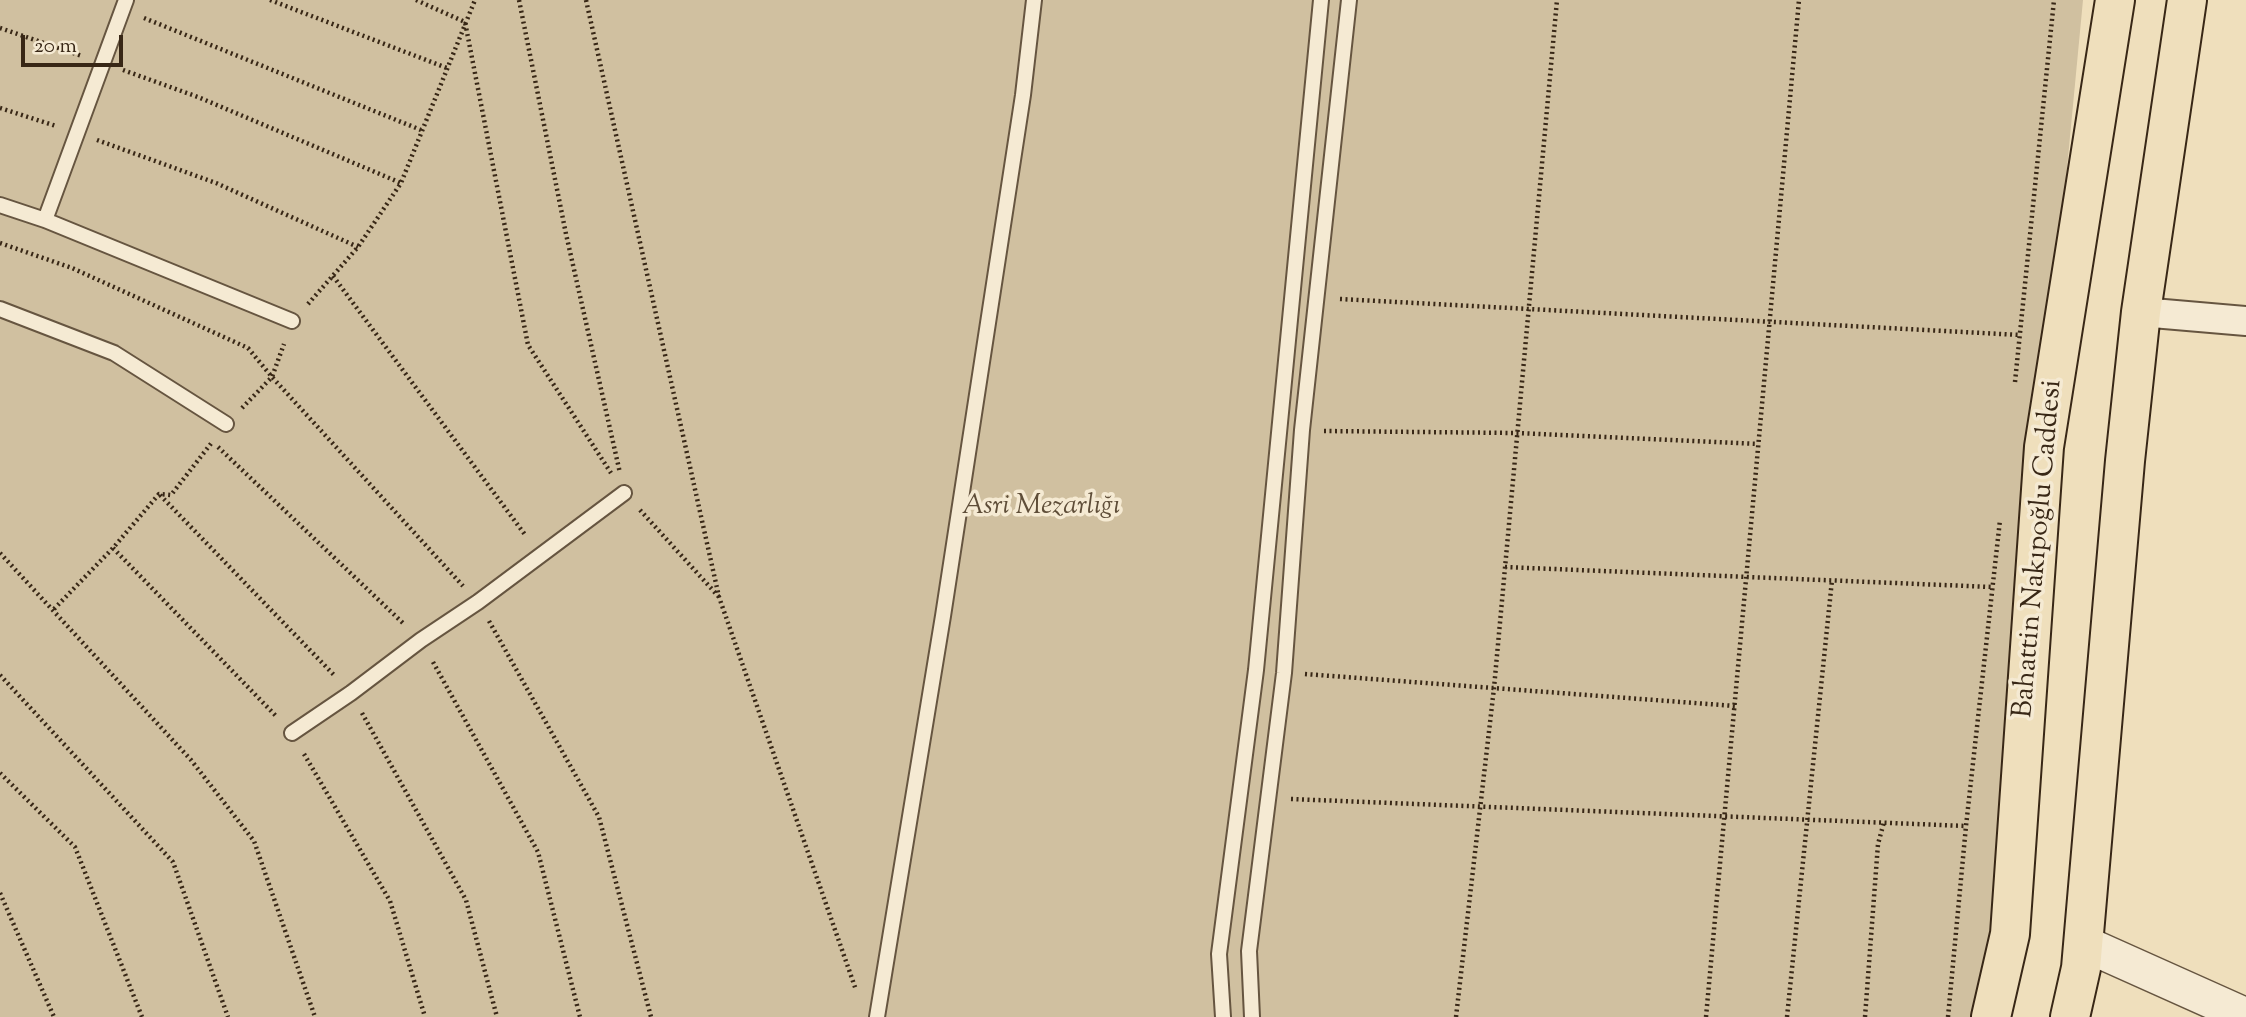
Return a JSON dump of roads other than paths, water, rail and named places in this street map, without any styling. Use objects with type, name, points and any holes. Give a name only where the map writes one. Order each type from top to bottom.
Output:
[{"type":"main road","name":"Bahattin Nakıpoğlu Caddesi","points":[[1991,1017],[2010,934],[2044,447],[2116,0]]},
{"type":"main road","points":[[2070,1017],[2081,968],[2125,461],[2141,312],[2187,0]]},
{"type":"street","points":[[2141,312],[2246,321]]},
{"type":"street","points":[[2083,943],[2246,1016]]},
{"type":"lane","points":[[877,1017],[1023,95],[1034,0]]},
{"type":"lane","points":[[1223,1017],[1219,954],[1256,670],[1321,0]]},
{"type":"lane","points":[[1252,1017],[1249,951],[1284,673],[1302,430],[1349,0]]},
{"type":"lane","points":[[45,220],[124,5]]},
{"type":"lane","points":[[0,205],[45,220],[292,321]]},
{"type":"lane","points":[[0,309],[114,353],[226,424]]},
{"type":"lane","points":[[292,733],[478,602],[624,493]]},
{"type":"park label","name":"Asri Mezarlığı","points":[[1041,508]]}]
